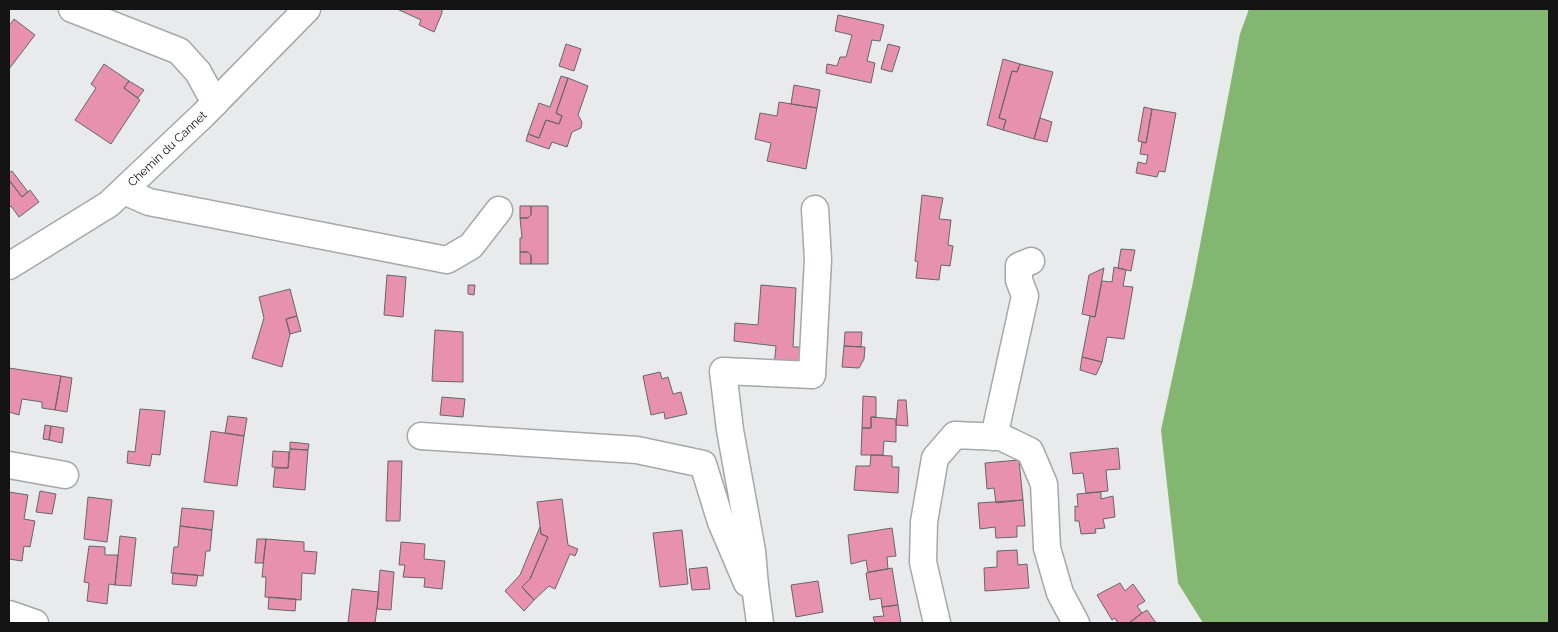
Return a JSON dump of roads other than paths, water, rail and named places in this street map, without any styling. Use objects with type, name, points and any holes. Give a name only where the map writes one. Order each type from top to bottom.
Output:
[{"type":"street","points":[[72,9],[179,52],[198,72],[215,103]]},
{"type":"street","name":"Chemin du Cannet","points":[[9,266],[116,198],[215,103],[307,9]]},
{"type":"street","points":[[116,198],[149,202],[448,260],[471,246],[499,210]]},
{"type":"street","points":[[116,198],[127,212],[439,275]]},
{"type":"street","points":[[760,623],[752,551],[730,430],[723,371],[812,375],[818,259],[815,209]]},
{"type":"street","points":[[994,437],[1025,296],[1018,280],[1019,266],[1031,261]]},
{"type":"street","points":[[937,623],[923,562],[924,522],[935,458],[954,435],[1001,437],[1030,451],[1044,484],[1047,548],[1060,593],[1076,623]]},
{"type":"street","points":[[421,436],[637,450],[703,464],[721,522],[747,583],[755,586]]},
{"type":"street","points":[[9,465],[64,475]]},
{"type":"street","points":[[9,614],[35,623]]}]
